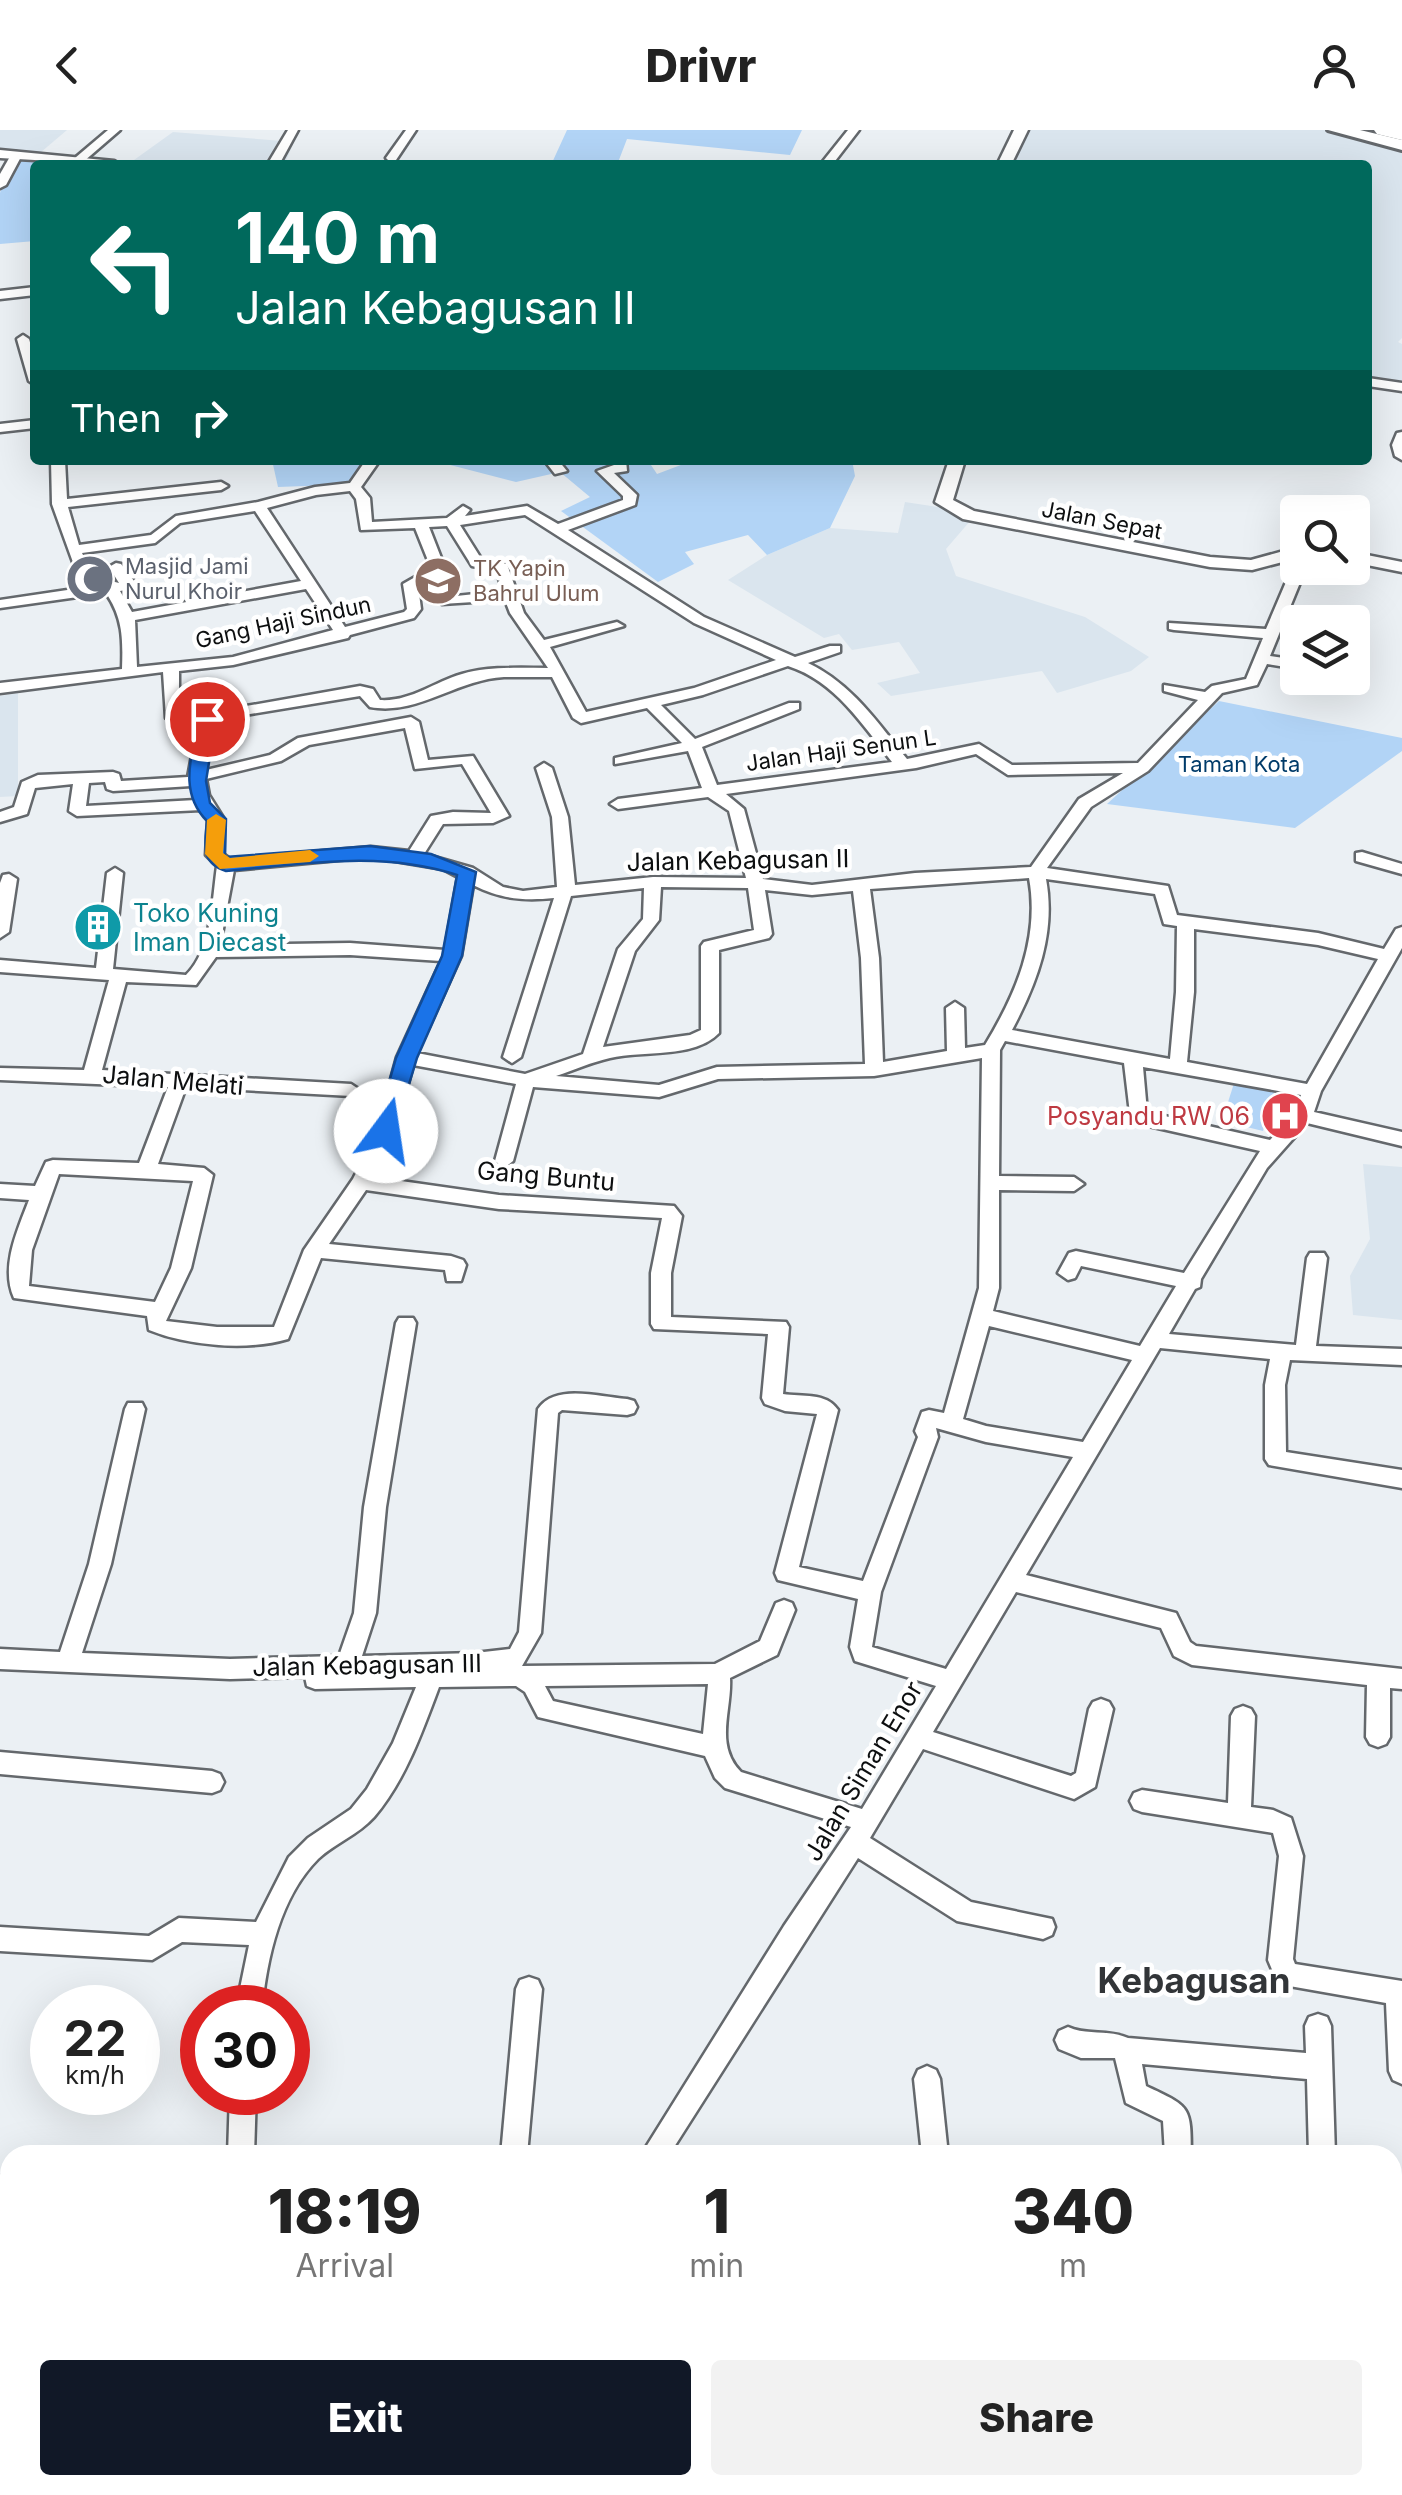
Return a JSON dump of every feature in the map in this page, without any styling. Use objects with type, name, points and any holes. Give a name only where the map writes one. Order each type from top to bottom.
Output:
[{"type":"highway","points":[[1337,130],[1402,144]]},
{"type":"highway","points":[[1384,130],[1402,134]]},
{"type":"street","points":[[0,185],[8,154],[79,160],[115,130]]},
{"type":"street","points":[[276,160],[293,130]]},
{"type":"street","points":[[392,158],[411,130]]},
{"type":"street","points":[[830,160],[854,130]]},
{"type":"street","points":[[1006,160],[1021,130]]},
{"type":"street","points":[[0,295],[30,292]]},
{"type":"street","points":[[24,337],[30,364]]},
{"type":"street","points":[[10,360],[28,357]]},
{"type":"street","points":[[1372,383],[1402,387]]},
{"type":"street","points":[[0,428],[30,425]]},
{"type":"street","points":[[1402,436],[1402,456]]},
{"type":"street","points":[[58,465],[59,504],[74,550],[79,562],[93,564],[97,569]]},
{"type":"street","points":[[74,550],[155,539],[176,520],[354,487],[369,465]]},
{"type":"street","points":[[558,529],[630,502],[630,495],[604,472],[622,468],[620,465]]},
{"type":"street","name":"Jalan Sepat","points":[[955,465],[944,502],[969,514],[1127,549],[1223,564],[1260,564],[1280,558]]},
{"type":"street","points":[[59,504],[221,486]]},
{"type":"street","points":[[354,487],[362,498],[366,528],[421,526],[457,516],[527,510],[699,620],[837,687],[903,765]]},
{"type":"street","points":[[259,506],[343,636]]},
{"type":"street","points":[[457,516],[476,562],[502,567],[516,613],[542,645],[582,718],[652,704],[835,649]]},
{"type":"street","name":"Gang Haji Sindun","points":[[0,688],[233,661],[343,636],[413,612],[410,584],[436,573],[438,568],[421,526]]},
{"type":"street","points":[[1370,561],[1402,567]]},
{"type":"street","points":[[0,604],[127,584],[116,566]]},
{"type":"street","points":[[130,617],[307,584]]},
{"type":"street","points":[[950,1423],[990,1269],[990,1182],[998,1043],[1024,988],[1041,925],[1036,872],[1085,803],[1142,768],[1218,688],[1251,683],[1292,585]]},
{"type":"street","points":[[109,586],[130,617],[130,671]]},
{"type":"street","points":[[447,601],[508,595]]},
{"type":"street","points":[[542,645],[617,626]]},
{"type":"street","points":[[1174,626],[1270,634]]},
{"type":"street","points":[[1263,659],[1280,662]]},
{"type":"street","points":[[171,668],[171,715],[206,717],[368,692],[374,704],[385,705],[414,700],[466,677],[558,672]]},
{"type":"street","points":[[1169,688],[1207,700]]},
{"type":"street","points":[[530,1080],[591,1057],[694,1041],[710,1033],[710,946],[763,934],[756,883],[736,808],[712,792],[693,745],[652,704]]},
{"type":"street","points":[[621,761],[693,745],[794,706]]},
{"type":"street","points":[[0,966],[190,980],[200,974],[210,951],[226,865],[214,854],[216,819],[201,805],[196,779],[206,717]]},
{"type":"street","points":[[0,817],[21,810],[32,782],[113,778],[113,786],[196,779],[275,758],[304,741],[411,722],[418,736],[415,749],[421,766],[467,759],[501,816],[437,820],[414,857]]},
{"type":"street","name":"Jalan Haji Senun L","points":[[618,804],[903,765],[976,750],[985,750],[1008,770],[1142,768]]},
{"type":"street","points":[[512,1057],[564,894],[565,845],[544,768]]},
{"type":"street","points":[[82,779],[77,811],[201,805]]},
{"type":"street","name":"Jalan Kebagusan II","points":[[226,865],[370,852],[414,857],[467,872],[510,894],[564,894],[653,882],[756,883],[812,890],[1036,872],[1162,890],[1168,918],[1186,922]]},
{"type":"street","points":[[1362,857],[1402,869]]},
{"type":"street","points":[[161,1310],[21,1293],[8,1253],[56,1166],[204,1175],[168,1303],[155,1320],[161,1330],[277,1335],[284,1330],[314,1250],[361,1182],[386,1131],[406,1058],[452,956],[467,872]]},
{"type":"street","name":"Jalan Melati","points":[[115,873],[112,976],[91,1076],[352,1090]]},
{"type":"street","points":[[0,932],[8,879]]},
{"type":"street","points":[[591,1057],[627,948],[651,920],[653,882]]},
{"type":"street","points":[[861,884],[870,958],[874,1070]]},
{"type":"street","points":[[1178,1066],[1184,1017],[1186,922],[1318,939],[1390,956]]},
{"type":"street","points":[[1402,934],[1312,1091],[1303,1116],[1402,1139]]},
{"type":"street","points":[[210,951],[350,949],[452,956]]},
{"type":"street","points":[[955,1008],[956,1056]]},
{"type":"street","points":[[406,1058],[530,1080],[660,1091],[717,1073],[874,1070],[956,1056],[998,1043],[1178,1066],[1312,1091]]},
{"type":"street","points":[[1132,1059],[1138,1117],[1271,1148]]},
{"type":"street","points":[[0,1074],[91,1076]]},
{"type":"street","points":[[504,1160],[530,1080]]},
{"type":"street","points":[[146,1170],[178,1082]]},
{"type":"street","name":"Jalan Siman Enor","points":[[660,2145],[792,1934],[861,1832],[1271,1148],[1303,1116]]},
{"type":"street","name":"Gang Buntu","points":[[361,1182],[499,1202],[670,1213],[661,1274],[660,1324],[780,1327],[772,1398],[826,1406],[828,1410],[786,1573],[870,1592]]},
{"type":"street","points":[[990,1182],[1074,1184]]},
{"type":"street","points":[[0,1191],[34,1193]]},
{"type":"street","points":[[314,1250],[451,1263],[456,1265],[454,1276]]},
{"type":"street","points":[[1068,1273],[1076,1258],[1193,1282]]},
{"type":"street","points":[[1305,1353],[1317,1258]]},
{"type":"street","points":[[980,1316],[1150,1347],[1402,1357]]},
{"type":"street","points":[[348,1665],[365,1612],[374,1507],[406,1324]]},
{"type":"street","points":[[1281,1352],[1275,1385],[1276,1459],[1402,1479]]},
{"type":"street","name":"Jalan Kebagusan III","points":[[1,1662],[230,1668],[517,1658],[530,1633],[548,1408],[558,1402],[628,1407]]},
{"type":"street","points":[[68,1662],[104,1548],[135,1409]]},
{"type":"street","points":[[952,1680],[863,1654],[870,1592],[928,1437],[925,1431],[929,1418],[986,1434],[1087,1450]]},
{"type":"street","points":[[1010,1581],[1168,1620],[1182,1649],[1192,1655],[1391,1678],[1378,1737]]},
{"type":"street","points":[[230,1668],[243,1675],[261,1676],[431,1679],[717,1674],[769,1648],[784,1610]]},
{"type":"street","points":[[717,1674],[720,1681],[714,1747],[722,1771],[733,1780],[861,1832],[966,1913],[1042,1926]]},
{"type":"street","points":[[520,1676],[529,1680],[541,1707],[552,1712],[714,1747]]},
{"type":"street","points":[[251,1985],[265,1934],[297,1865],[320,1842],[353,1822],[368,1807],[410,1733],[431,1679]]},
{"type":"street","points":[[917,1737],[1074,1788],[1087,1778],[1101,1709]]},
{"type":"street","points":[[1238,1816],[1243,1716]]},
{"type":"street","points":[[0,1762],[212,1782]]},
{"type":"street","points":[[1142,1801],[1273,1821],[1282,1826],[1291,1856],[1280,1960],[1287,1975],[1400,1992],[1402,2072]]},
{"type":"street","points":[[0,1938],[154,1948],[171,1932],[179,1930],[265,1934]]},
{"type":"street","points":[[515,2145],[529,1989]]},
{"type":"street","points":[[1318,2026],[1322,2145]]},
{"type":"street","points":[[1068,2040],[1078,2046],[1118,2044],[1126,2050],[1320,2066]]},
{"type":"street","points":[[1126,2050],[1135,2094],[1168,2105],[1175,2114],[1177,2145]]},
{"type":"street","points":[[927,2079],[934,2145]]},
{"type":"street","points":[[241,2145],[242,2115]]},
{"type":"shaded area","points":[[0,130],[67,130],[34,158],[0,156]]},
{"type":"shaded area","points":[[1029,130],[1361,130],[1402,139],[1402,338],[1398,342],[1402,344],[1402,381],[1372,377],[1372,160],[1014,160]]},
{"type":"shaded area","points":[[173,132],[294,142],[286,160],[134,160]]},
{"type":"shaded area","points":[[905,502],[977,513],[946,549],[956,576],[1085,617],[1149,657],[1131,671],[1057,693],[1042,671],[891,696],[877,683],[920,673],[899,642],[852,650],[839,634],[824,638],[728,580],[767,555],[830,528],[898,533]]},
{"type":"shaded area","points":[[18,693],[18,796],[0,797],[0,696]]},
{"type":"shaded area","points":[[1363,1164],[1402,1167],[1402,1320],[1353,1315],[1350,1276],[1370,1239]]},
{"type":"green space","points":[[567,130],[802,130],[790,155],[627,139],[619,160],[553,160]]},
{"type":"green space","points":[[8,157],[44,160],[30,160],[30,241],[0,244],[0,193]]},
{"type":"green space","points":[[273,465],[367,465],[360,484],[278,487]]},
{"type":"green space","points":[[450,465],[651,465],[657,474],[681,465],[853,465],[855,476],[830,528],[767,555],[748,535],[685,552],[694,564],[658,582],[561,511],[590,497],[560,472],[516,482]]},
{"type":"green space","name":"Taman Kota","points":[[1219,701],[1402,738],[1402,751],[1295,828],[1107,804]]},
{"type":"green space","points":[[1236,1077],[1276,1086],[1263,1131],[1222,1121]]},
{"type":"slow traffic","points":[[216,820],[214,854],[218,862],[226,865],[310,856]]},
{"type":"place","name":"Masjid Jami Nurul Khoir","points":[[90,579]]},
{"type":"place","name":"TK Yapin Bahrul Ulum","points":[[438,581]]},
{"type":"place","name":"Toko Kuning Iman Diecast","points":[[98,927]]},
{"type":"place","name":"Posyandu RW 06","points":[[1285,1116]]},
{"type":"district","name":"Kebagusan","points":[[1194,1981]]},
{"type":"route","points":[[207,719],[196,781],[201,805],[216,819],[214,854],[218,862],[226,865],[266,858],[370,852],[431,860],[467,872],[452,956],[406,1058],[386,1131]]}]
